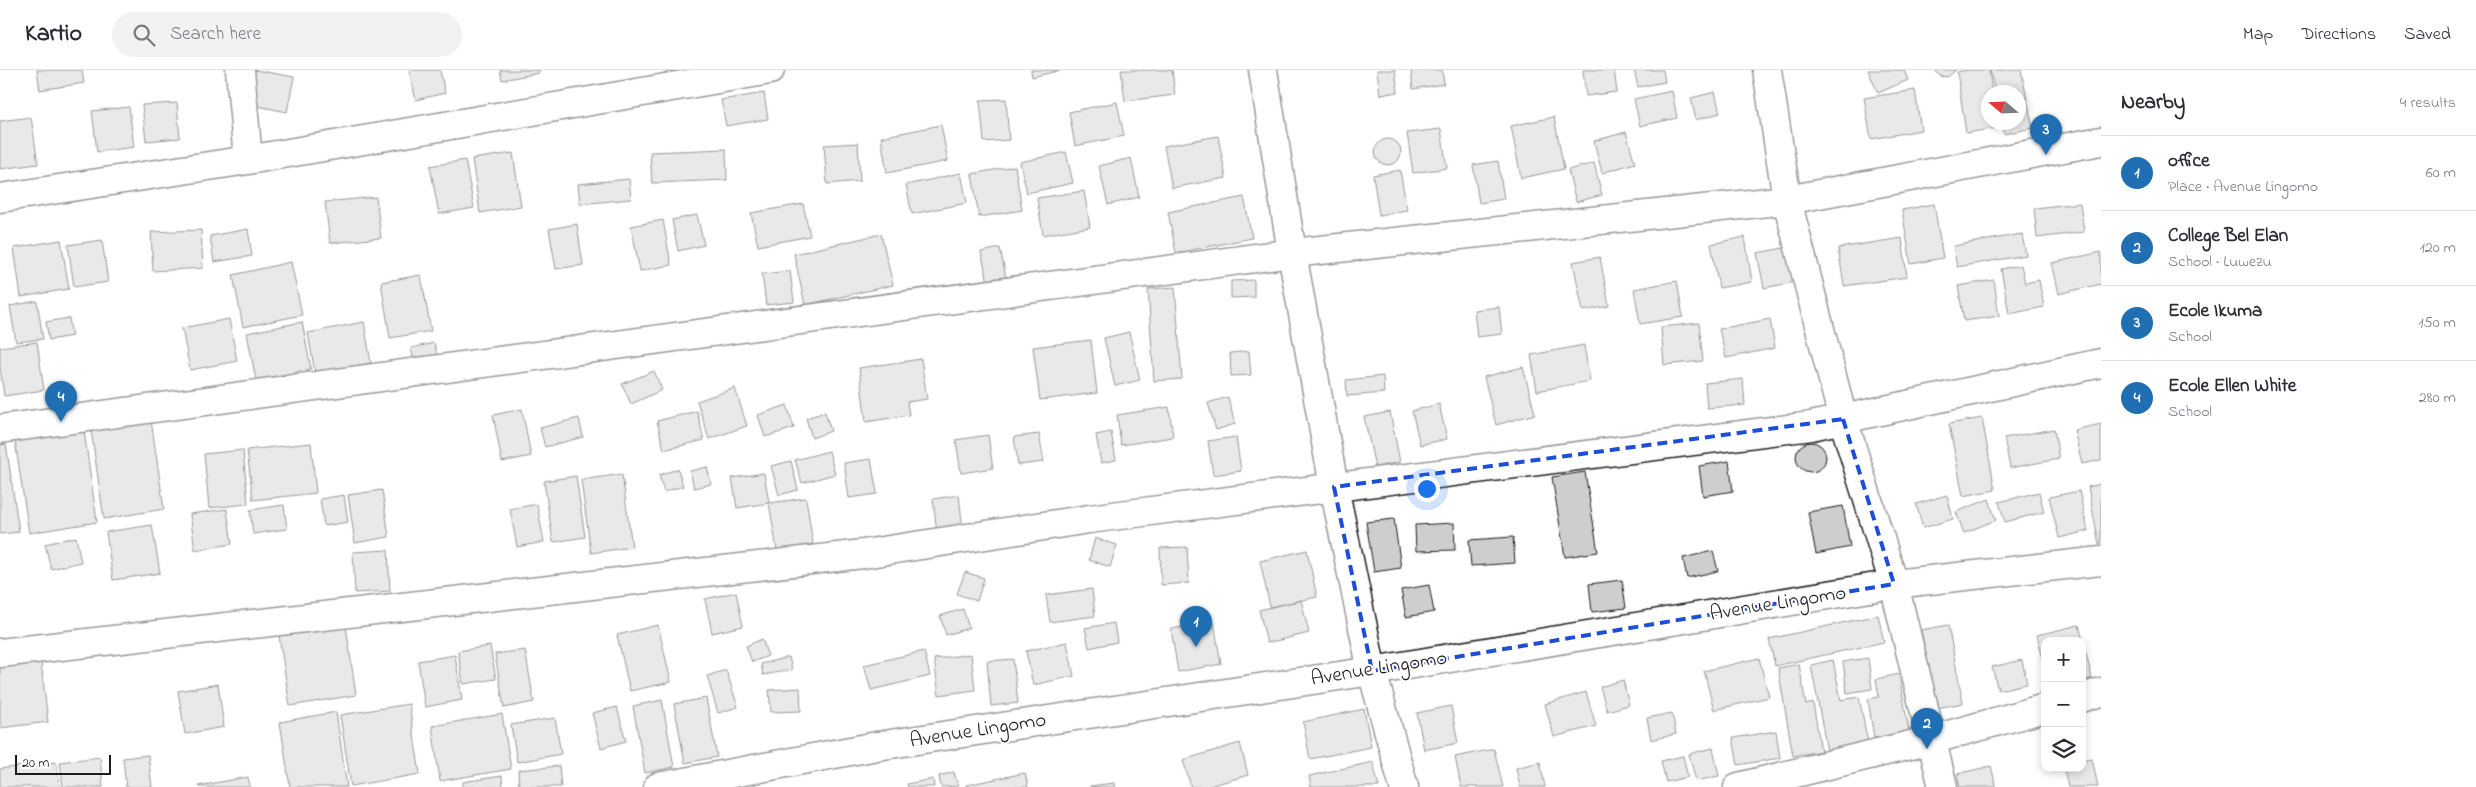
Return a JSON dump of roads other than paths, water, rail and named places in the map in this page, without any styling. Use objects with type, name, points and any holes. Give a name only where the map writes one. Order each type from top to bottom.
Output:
[{"type":"street","points":[[240,70],[248,160]]},
{"type":"street","points":[[0,198],[248,160],[770,70]]},
{"type":"street","points":[[1263,70],[1292,253],[1334,487],[1372,671],[1404,787]]},
{"type":"street","points":[[1767,70],[1787,200],[1843,419],[1894,584],[1944,787]]},
{"type":"street","points":[[0,429],[1292,253],[1787,200],[2101,141]]},
{"type":"street","points":[[0,653],[863,554],[1089,519],[1811,426],[2101,363]]},
{"type":"street","name":"Avenue Lingomo","points":[[658,787],[877,746],[1372,671],[1894,584],[2101,562]]},
{"type":"street","points":[[2086,697],[2101,692]]},
{"type":"street","points":[[1738,787],[1931,740],[2041,709]]},
{"type":"place","name":"Ecole Ikuma","points":[[2046,155]]},
{"type":"place","name":"Ecole Ellen White","points":[[61,422]]},
{"type":"place","name":"office","points":[[1196,647]]},
{"type":"place","name":"College Bel Elan","points":[[1927,749]]}]
